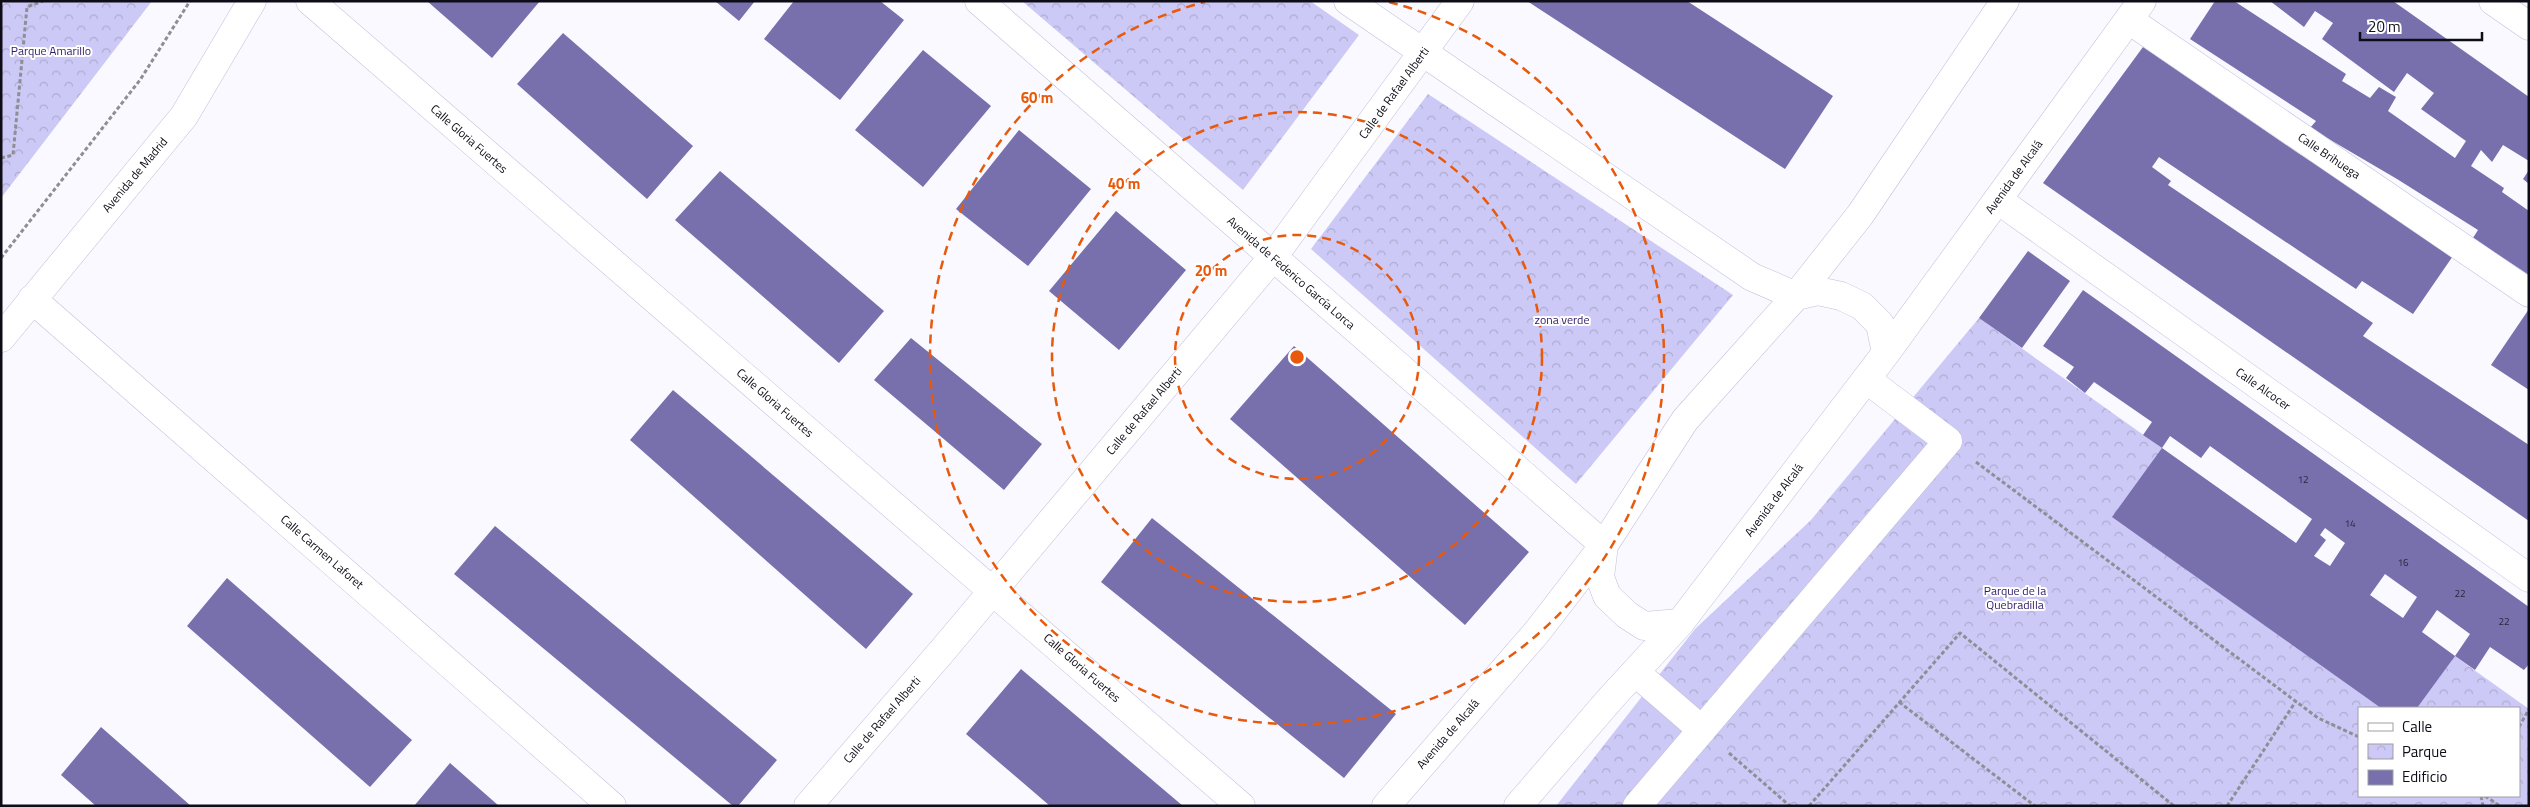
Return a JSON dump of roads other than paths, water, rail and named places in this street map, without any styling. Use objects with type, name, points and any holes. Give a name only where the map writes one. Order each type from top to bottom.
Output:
[{"type":"street","name":"Avenida de Madrid","points":[[1,338],[184,116],[252,1]]},
{"type":"street","name":"Calle Gloria Fuertes","points":[[310,1],[1241,806]]},
{"type":"street","name":"Avenida de Federico García Lorca","points":[[979,1],[1604,545]]},
{"type":"street","points":[[1348,1],[1752,277],[1796,296],[1818,291],[1841,296],[1862,306],[1880,324],[1886,352]]},
{"type":"street","name":"Calle de Rafael Alberti","points":[[808,806],[993,592],[1273,258],[1460,1]]},
{"type":"street","name":"Avenida de Alcalá","points":[[1386,806],[1537,632],[1604,545],[1685,420],[1796,296],[1860,215],[2005,1]]},
{"type":"street","points":[[2493,1],[2529,26]]},
{"type":"street","name":"Avenida de Alcalá","points":[[1518,806],[1680,623],[1866,379],[2135,10]]},
{"type":"street","name":"Calle Brihuega","points":[[2135,10],[2529,293]]},
{"type":"street","name":"Calle Alcocer","points":[[1998,200],[2529,578]]},
{"type":"street","name":"Calle Carmen Laforet","points":[[32,299],[612,806]]},
{"type":"street","points":[[1637,806],[1948,441],[1866,379]]},
{"type":"street","name":"Avenida de Alcalá","points":[[1604,545],[1600,577],[1607,596],[1627,615],[1644,626],[1680,623]]},
{"type":"street","points":[[1635,672],[1702,730]]},
{"type":"park label","name":"Parque Amarillo","points":[[51,51]]},
{"type":"park label","name":"zona verde","points":[[1562,320]]},
{"type":"park label","name":"Parque de la Quebradilla","points":[[2015,598]]}]
